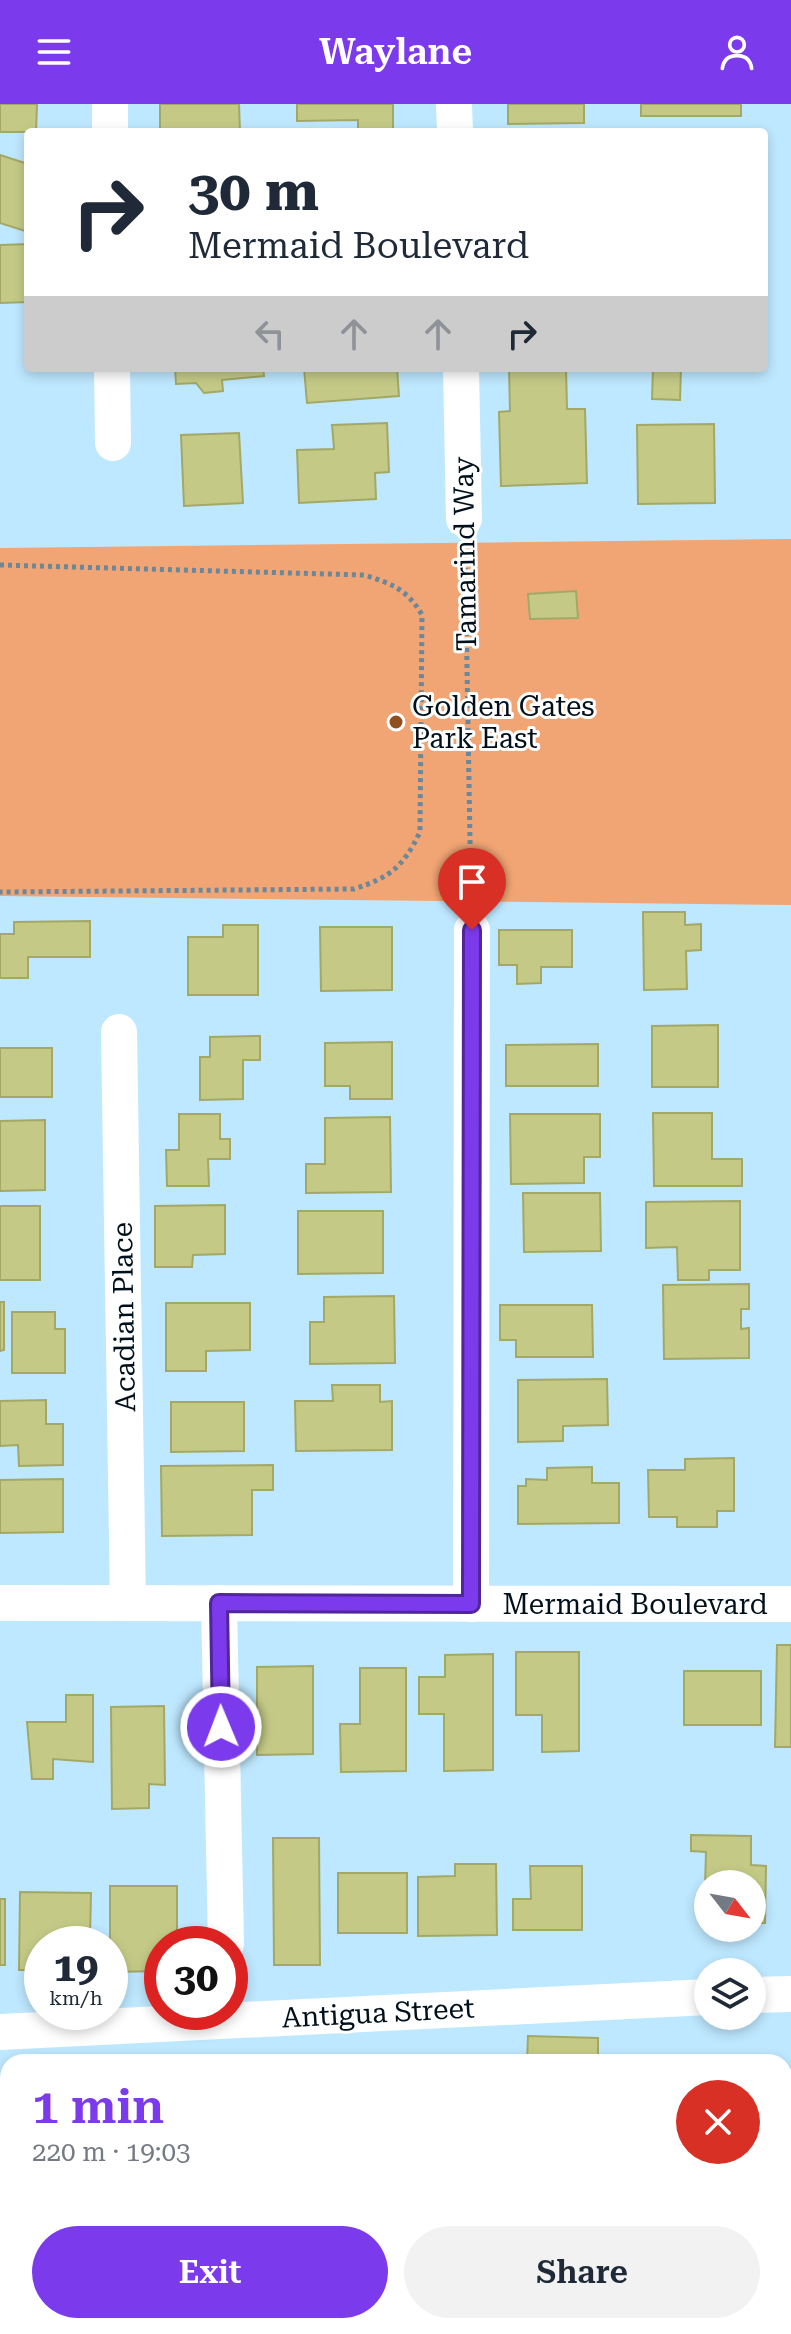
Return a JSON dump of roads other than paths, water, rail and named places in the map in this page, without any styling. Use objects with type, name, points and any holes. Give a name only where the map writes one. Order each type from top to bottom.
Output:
[{"type":"street","points":[[110,104],[110,128]]},
{"type":"street","points":[[454,104],[455,128]]},
{"type":"street","points":[[112,372],[113,443]]},
{"type":"street","name":"Tamarind Way","points":[[461,372],[464,519]]},
{"type":"street","points":[[471,1604],[472,930]]},
{"type":"street","name":"Acadian Place","points":[[119,1032],[128,1603]]},
{"type":"street","name":"Mermaid Boulevard","points":[[0,1603],[791,1604]]},
{"type":"street","points":[[219,1603],[226,1926]]},
{"type":"street","points":[[766,1995],[791,1994]]},
{"type":"street","name":"Antigua Street","points":[[248,2015],[694,1998]]},
{"type":"street","name":"Antigua Street","points":[[0,2032],[144,2022]]},
{"type":"place","name":"Golden Gates Park East","points":[[396,722]]}]
